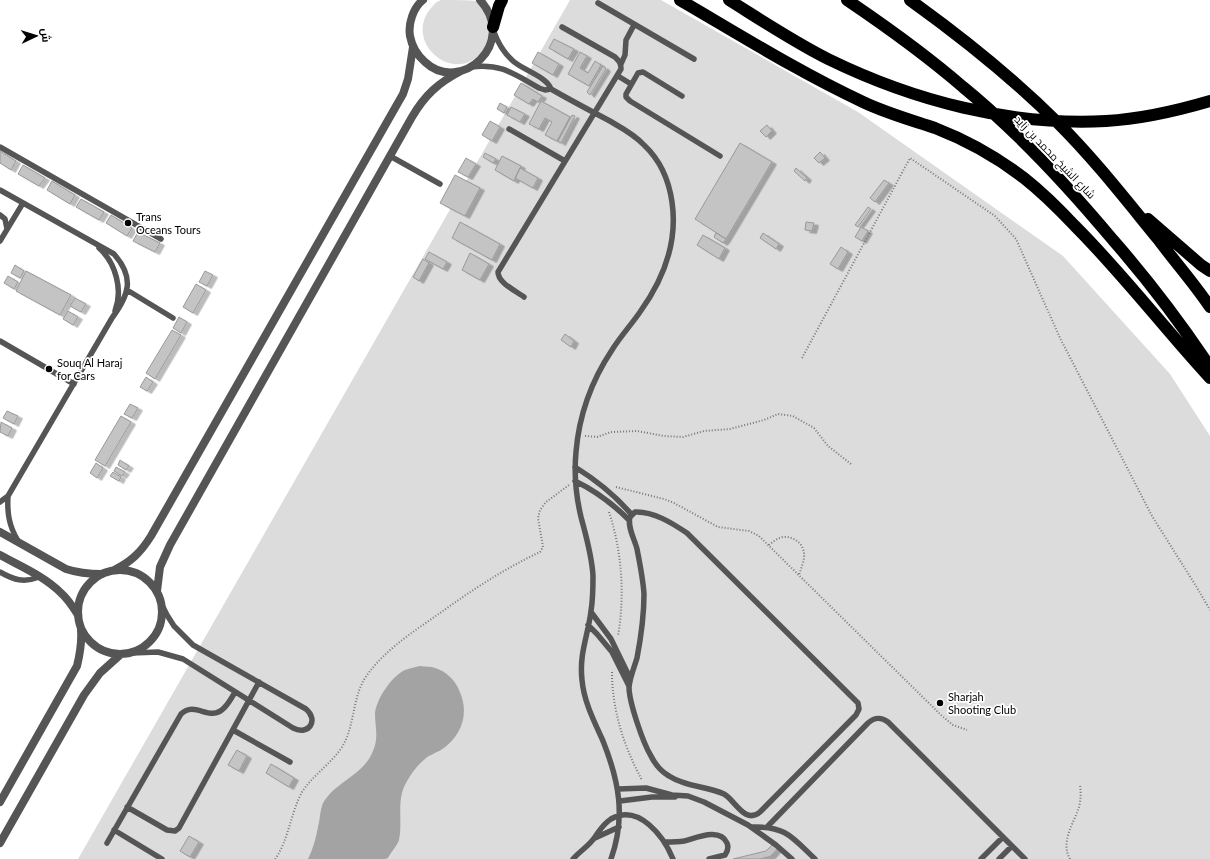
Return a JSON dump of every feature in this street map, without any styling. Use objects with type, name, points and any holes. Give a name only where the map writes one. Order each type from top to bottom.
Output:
[{"type":"highway","points":[[493,29],[502,0]]},
{"type":"highway","points":[[680,0],[833,88],[868,104],[967,142],[1024,178],[1050,200],[1102,253],[1210,378]]},
{"type":"highway","points":[[729,0],[794,40],[860,74],[916,94],[966,108],[1037,120],[1086,121],[1142,117],[1210,101]]},
{"type":"highway","name":"شارع الشيخ محمد بن زايد","points":[[847,0],[891,30],[964,87],[1037,155],[1071,191],[1138,269],[1171,311],[1210,367]]},
{"type":"highway","points":[[910,0],[985,57],[1023,90],[1064,130],[1126,199],[1210,307]]},
{"type":"highway","points":[[1126,199],[1201,265],[1210,271]]},
{"type":"street","points":[[157,591],[160,567],[170,545],[421,102],[432,89],[446,79],[480,61],[487,52],[492,42],[493,29],[489,11],[480,0]]},
{"type":"street","points":[[422,1],[414,12],[410,23],[410,35],[413,46],[419,56],[428,65],[450,72],[461,71]]},
{"type":"street","points":[[114,570],[127,570],[139,574],[149,581],[157,591],[161,603],[162,616],[159,628],[153,639],[144,647],[132,653],[120,654],[100,650],[85,636],[78,615],[79,602],[84,591],[92,581],[102,574],[125,564],[136,556],[144,547],[403,94],[408,78],[413,46]]},
{"type":"street","points":[[0,532],[66,569],[84,574],[102,574]]},
{"type":"street","points":[[0,554],[61,593],[78,615]]},
{"type":"street","points":[[0,802],[76,666],[81,647],[81,627]]},
{"type":"street","points":[[0,843],[84,695],[100,673],[120,654]]},
{"type":"lane","points":[[598,4],[694,59]]},
{"type":"lane","points":[[524,297],[502,281],[498,276],[498,272],[618,76],[625,55],[626,40],[634,25]]},
{"type":"lane","points":[[562,27],[615,57],[621,64]]},
{"type":"lane","points":[[493,29],[504,51],[511,60],[546,82],[550,89]]},
{"type":"lane","points":[[471,67],[483,65],[495,66],[507,70],[539,88],[550,89],[627,131],[644,145],[658,162],[668,182],[672,203],[673,227],[670,250],[664,273],[653,293],[612,350],[590,391],[578,436],[575,467],[575,481],[581,516],[590,553],[593,592],[591,612],[584,639],[581,659],[583,686],[592,719],[611,761],[620,801],[619,827],[611,859]]},
{"type":"lane","points":[[682,96],[643,72],[638,73],[626,94],[628,99],[720,156]]},
{"type":"lane","points":[[618,76],[631,84]]},
{"type":"lane","points":[[508,129],[566,161]]},
{"type":"lane","points":[[0,147],[161,239]]},
{"type":"lane","points":[[390,156],[440,184]]},
{"type":"lane","points":[[0,191],[114,254],[120,261],[127,278],[127,290],[122,304],[112,318],[8,496],[0,502]]},
{"type":"lane","points":[[0,241],[23,203]]},
{"type":"lane","points":[[0,215],[5,219],[7,229]]},
{"type":"lane","points":[[92,243],[108,258],[117,277],[118,298],[112,318]]},
{"type":"lane","points":[[127,290],[173,318]]},
{"type":"lane","points":[[0,341],[74,384]]},
{"type":"lane","points":[[575,467],[600,484],[622,503],[630,518],[640,564],[644,595],[640,643],[629,686],[631,703],[651,756],[658,767],[678,782],[726,795],[744,813],[752,816],[760,812],[856,715],[859,709],[858,703],[687,533],[663,519],[639,512],[630,518]]},
{"type":"lane","points":[[575,481],[590,488],[630,518]]},
{"type":"lane","points":[[8,496],[8,520],[12,532],[18,542]]},
{"type":"lane","points":[[0,572],[14,580],[31,580],[38,577]]},
{"type":"lane","points":[[132,653],[158,652],[183,659],[298,731],[309,728],[312,723],[310,712],[306,709],[193,645],[174,626],[161,603]]},
{"type":"lane","points":[[591,612],[605,630],[629,686]]},
{"type":"lane","points":[[588,626],[614,651],[630,678]]},
{"type":"lane","points":[[127,807],[166,830],[175,831],[179,828],[259,682]]},
{"type":"lane","points":[[106,843],[181,714],[188,709],[193,708],[211,714],[218,712],[224,708],[235,692]]},
{"type":"lane","points":[[768,826],[872,720],[876,718],[885,720],[903,737],[1025,859]]},
{"type":"lane","points":[[233,730],[290,762]]},
{"type":"lane","points":[[618,789],[646,788],[672,795],[688,796],[719,809],[752,827],[768,826],[779,829],[790,835],[812,858]]},
{"type":"lane","points":[[620,801],[652,797],[669,798],[688,796]]},
{"type":"lane","points":[[595,838],[599,830],[612,818],[620,815],[631,816],[650,825],[665,842],[673,859]]},
{"type":"lane","points":[[748,824],[776,844],[792,859]]},
{"type":"lane","points":[[573,859],[595,838],[619,827]]},
{"type":"lane","points":[[114,830],[162,859]]},
{"type":"lane","points":[[665,842],[678,842],[710,834],[716,835],[726,841],[728,851],[725,855],[709,859]]},
{"type":"lane","points":[[981,859],[1003,837]]},
{"type":"lane","points":[[999,859],[1012,846]]},
{"type":"path","points":[[802,358],[910,158],[994,216],[1016,239],[1060,338],[1152,516],[1210,610]]},
{"type":"path","points":[[578,436],[597,437],[611,432],[637,431],[664,436],[683,437],[704,431],[730,429],[764,420],[778,414],[794,416],[814,428],[828,446],[851,464]]},
{"type":"path","points":[[275,859],[283,843],[298,799],[306,786],[335,756],[343,745],[357,697],[365,679],[393,647],[405,637],[502,572],[540,552],[543,547],[538,518],[540,510],[546,502],[575,481]]},
{"type":"path","points":[[600,484],[664,499],[718,527],[755,533],[942,716],[953,725],[967,730]]},
{"type":"path","points":[[604,498],[614,527],[620,557],[622,580],[621,619],[614,651],[612,681],[616,709],[623,736],[633,763],[646,788]]},
{"type":"path","points":[[769,546],[775,540],[782,537],[789,537],[796,540],[801,545],[804,552],[804,559],[799,575]]},
{"type":"path","points":[[1070,859],[1066,847],[1068,834],[1079,808],[1081,796],[1080,784]]},
{"type":"shaded area","points":[[441,0],[475,1],[480,5],[488,17],[491,28],[487,43],[479,55],[468,62],[457,64],[445,62],[436,56],[428,47],[423,36],[423,24],[428,12],[435,3]]},
{"type":"shaded area","points":[[570,0],[661,0],[858,112],[1063,256],[1170,374],[1210,436],[1210,859],[78,859]]},
{"type":"shaded area","points":[[420,666],[439,669],[453,679],[462,699],[464,715],[459,731],[454,738],[441,750],[428,756],[422,761],[406,783],[401,796],[400,833],[397,844],[388,858],[385,859],[308,859],[315,839],[323,803],[335,789],[363,766],[373,751],[376,737],[375,714],[378,702],[382,695],[390,683],[400,673],[407,669]]},
{"type":"building","points":[[554,39],[574,49],[568,59],[549,48]]},
{"type":"building","points":[[538,52],[559,64],[553,75],[532,63]]},
{"type":"building","points":[[580,52],[587,56],[580,68],[588,73],[595,61],[601,65],[589,86],[568,74]]},
{"type":"building","points":[[603,66],[606,69],[590,95],[587,92]]},
{"type":"building","points":[[521,83],[542,96],[538,102],[533,99],[529,104],[514,95]]},
{"type":"building","points":[[541,101],[570,117],[557,141],[545,135],[552,122],[545,118],[539,129],[529,124]]},
{"type":"building","points":[[500,103],[507,107],[504,113],[497,109]]},
{"type":"building","points":[[511,107],[525,114],[520,122],[507,115]]},
{"type":"building","points":[[572,115],[575,116],[561,143],[558,141]]},
{"type":"building","points":[[490,121],[500,127],[492,141],[482,135]]},
{"type":"building","points":[[767,125],[772,131],[766,137],[760,131]]},
{"type":"building","points":[[740,143],[772,162],[726,239],[695,219]]},
{"type":"building","points":[[0,151],[16,161],[11,170],[0,163]]},
{"type":"building","points":[[820,152],[825,158],[819,163],[814,158]]},
{"type":"building","points":[[485,153],[496,159],[493,163],[483,157]]},
{"type":"building","points":[[502,156],[521,166],[514,181],[495,170]]},
{"type":"building","points":[[466,158],[476,164],[468,177],[458,172]]},
{"type":"building","points":[[23,165],[45,178],[39,186],[18,174]]},
{"type":"building","points":[[520,168],[538,178],[533,188],[515,178]]},
{"type":"building","points":[[796,168],[807,178],[805,181],[794,171]]},
{"type":"building","points":[[455,175],[480,188],[465,216],[440,203]]},
{"type":"building","points":[[884,180],[889,183],[875,202],[870,198]]},
{"type":"building","points":[[52,181],[75,195],[70,204],[47,190]]},
{"type":"building","points":[[81,199],[104,212],[99,220],[76,207]]},
{"type":"building","points":[[868,207],[871,209],[858,227],[855,225]]},
{"type":"building","points":[[111,215],[132,228],[127,236],[106,223]]},
{"type":"building","points":[[460,222],[500,244],[492,260],[452,238]]},
{"type":"building","points":[[806,222],[814,223],[812,231],[805,230]]},
{"type":"building","points":[[861,227],[868,231],[862,241],[855,237]]},
{"type":"building","points":[[138,232],[160,243],[155,252],[133,241]]},
{"type":"building","points":[[716,233],[726,239],[723,243],[714,237]]},
{"type":"building","points":[[763,233],[779,244],[776,249],[760,238]]},
{"type":"building","points":[[703,235],[725,248],[719,259],[697,245]]},
{"type":"building","points":[[841,247],[848,252],[838,269],[830,264]]},
{"type":"building","points":[[429,252],[447,262],[443,269],[425,259]]},
{"type":"building","points":[[470,253],[489,264],[480,280],[462,270]]},
{"type":"building","points":[[423,259],[429,263],[419,281],[413,277]]},
{"type":"building","points":[[15,265],[24,271],[20,278],[11,273]]},
{"type":"building","points":[[26,271],[71,295],[60,315],[16,291]]},
{"type":"building","points":[[205,271],[213,275],[207,286],[199,282]]},
{"type":"building","points":[[8,276],[18,282],[14,289],[4,283]]},
{"type":"building","points":[[196,284],[206,290],[193,313],[183,307]]},
{"type":"building","points":[[75,298],[86,304],[81,312],[70,306]]},
{"type":"building","points":[[68,311],[78,317],[73,325],[63,319]]},
{"type":"building","points":[[179,317],[187,322],[181,333],[173,328]]},
{"type":"building","points":[[172,330],[181,335],[155,379],[146,373]]},
{"type":"building","points":[[565,334],[574,341],[571,347],[561,340]]},
{"type":"building","points":[[146,377],[153,382],[147,391],[140,387]]},
{"type":"building","points":[[130,404],[138,408],[132,418],[124,414]]},
{"type":"building","points":[[7,411],[18,416],[14,424],[3,418]]},
{"type":"building","points":[[121,416],[131,422],[105,466],[95,460]]},
{"type":"building","points":[[1,422],[12,428],[8,436],[0,432]]},
{"type":"building","points":[[120,460],[129,466],[126,470],[118,465]]},
{"type":"building","points":[[96,463],[103,468],[97,478],[90,473]]},
{"type":"building","points":[[116,467],[125,472],[122,476],[114,471]]},
{"type":"building","points":[[113,472],[121,477],[119,481],[110,476]]},
{"type":"building","points":[[237,750],[247,756],[239,771],[228,765]]},
{"type":"building","points":[[271,764],[294,778],[289,787],[266,773]]},
{"type":"building","points":[[189,836],[199,842],[190,857],[180,851]]},
{"type":"building","points":[[773,844],[778,848],[771,856],[760,859],[733,859],[766,851]]},
{"type":"place","name":"Trans Oceans Tours","points":[[128,223]]},
{"type":"place","name":"Souq Al Haraj for Cars","points":[[49,369]]},
{"type":"place","name":"Sharjah Shooting Club","points":[[940,703]]}]
